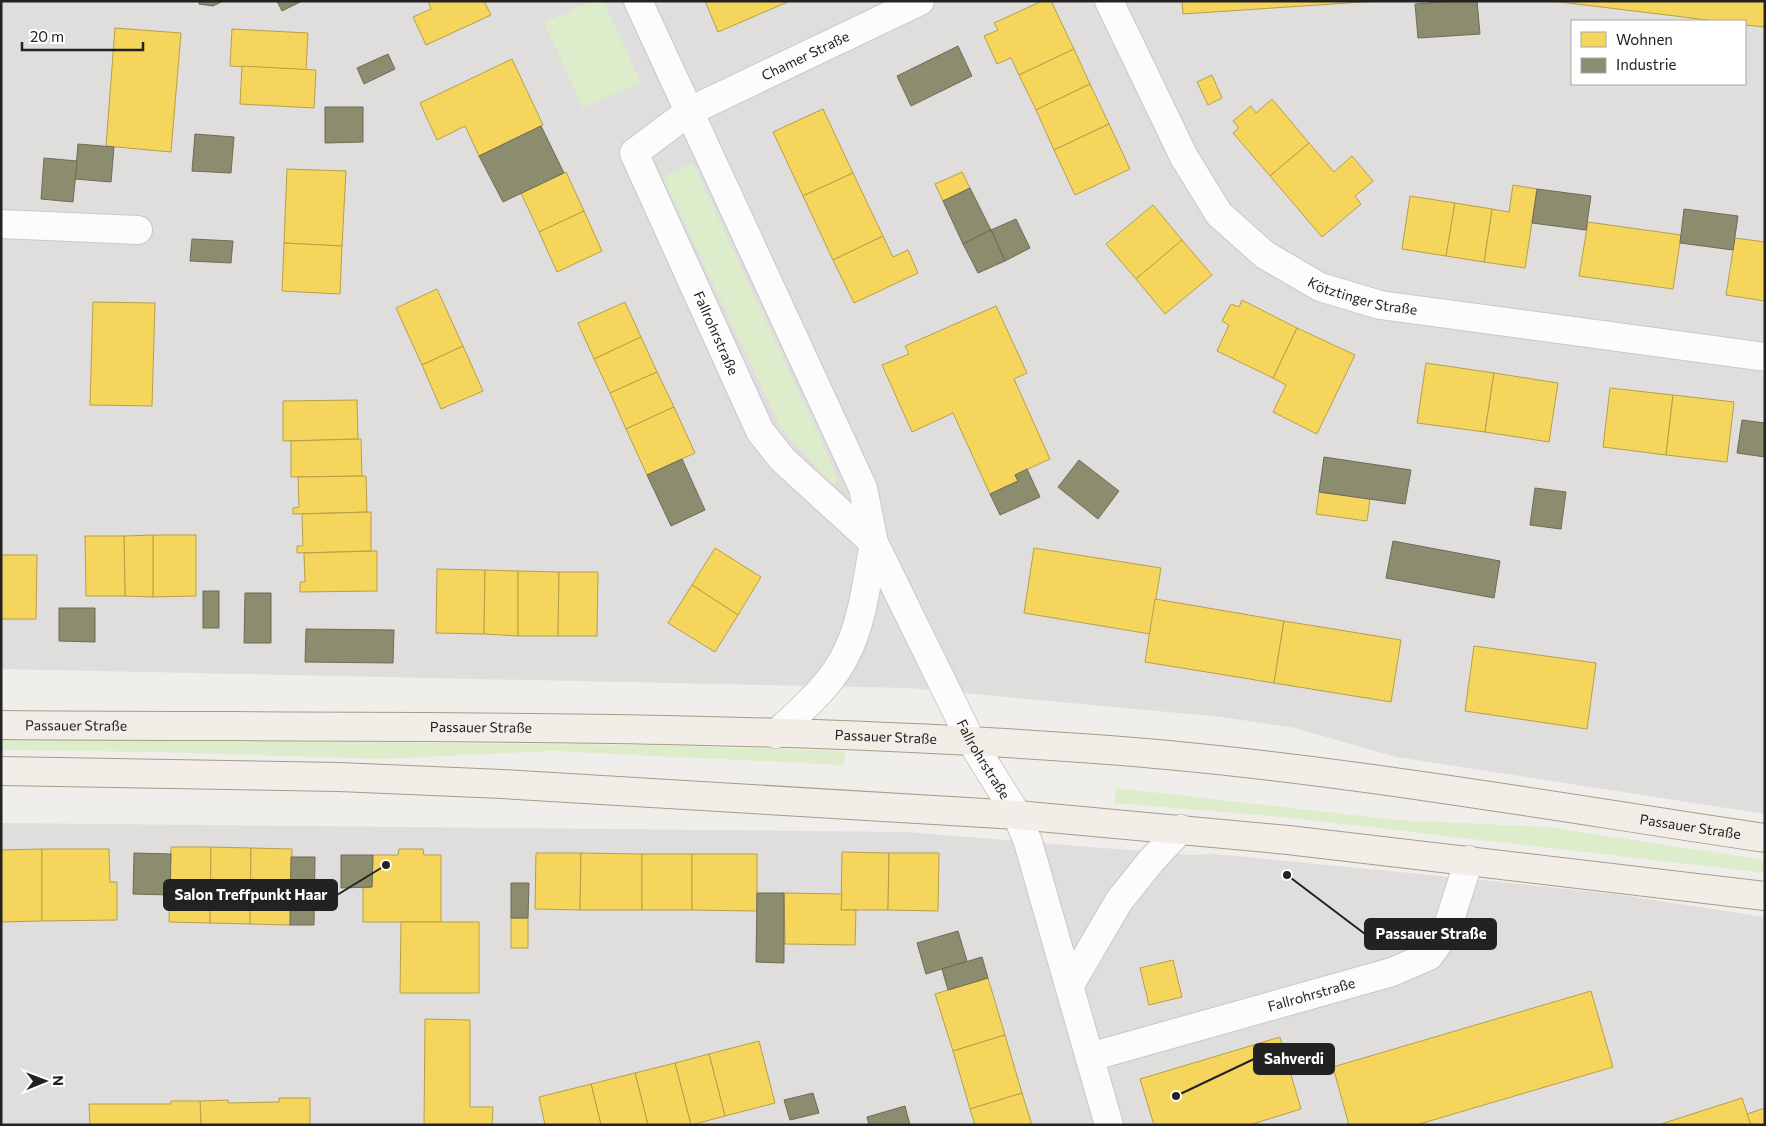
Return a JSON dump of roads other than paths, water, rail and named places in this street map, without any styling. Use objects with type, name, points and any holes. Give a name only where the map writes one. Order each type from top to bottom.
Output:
[{"type":"main road","name":"Passauer Straße","points":[[1,725],[648,730],[971,741],[1100,749],[1297,770],[1765,838]]},
{"type":"main road","points":[[1,771],[339,777],[502,784],[1017,815],[1469,860],[1765,896]]},
{"type":"street","name":"Fallrohrstraße","points":[[638,1],[863,488],[874,544],[971,741],[1017,815],[1028,842],[1109,1125]]},
{"type":"street","name":"Chamer Straße","points":[[690,111],[920,1]]},
{"type":"street","name":"Kötztinger Straße","points":[[1110,1],[1184,157],[1219,214],[1265,255],[1320,287],[1380,305],[1765,357]]},
{"type":"street","name":"Fallrohrstraße","points":[[690,111],[634,153],[760,431],[782,459],[874,544]]},
{"type":"street","points":[[1,224],[138,230]]},
{"type":"street","name":"Fallrohrstraße","points":[[776,734],[830,680],[848,652],[858,619],[874,544]]},
{"type":"street","points":[[1070,985],[1119,901],[1180,830]]},
{"type":"street","name":"Fallrohrstraße","points":[[1090,1057],[1392,972],[1429,956],[1446,932],[1469,860]]},
{"type":"place","name":"Salon Treffpunkt Haar","points":[[386,865]]},
{"type":"place","name":"Passauer Straße","points":[[1287,875]]},
{"type":"place","name":"Sahverdi","points":[[1176,1096]]}]
